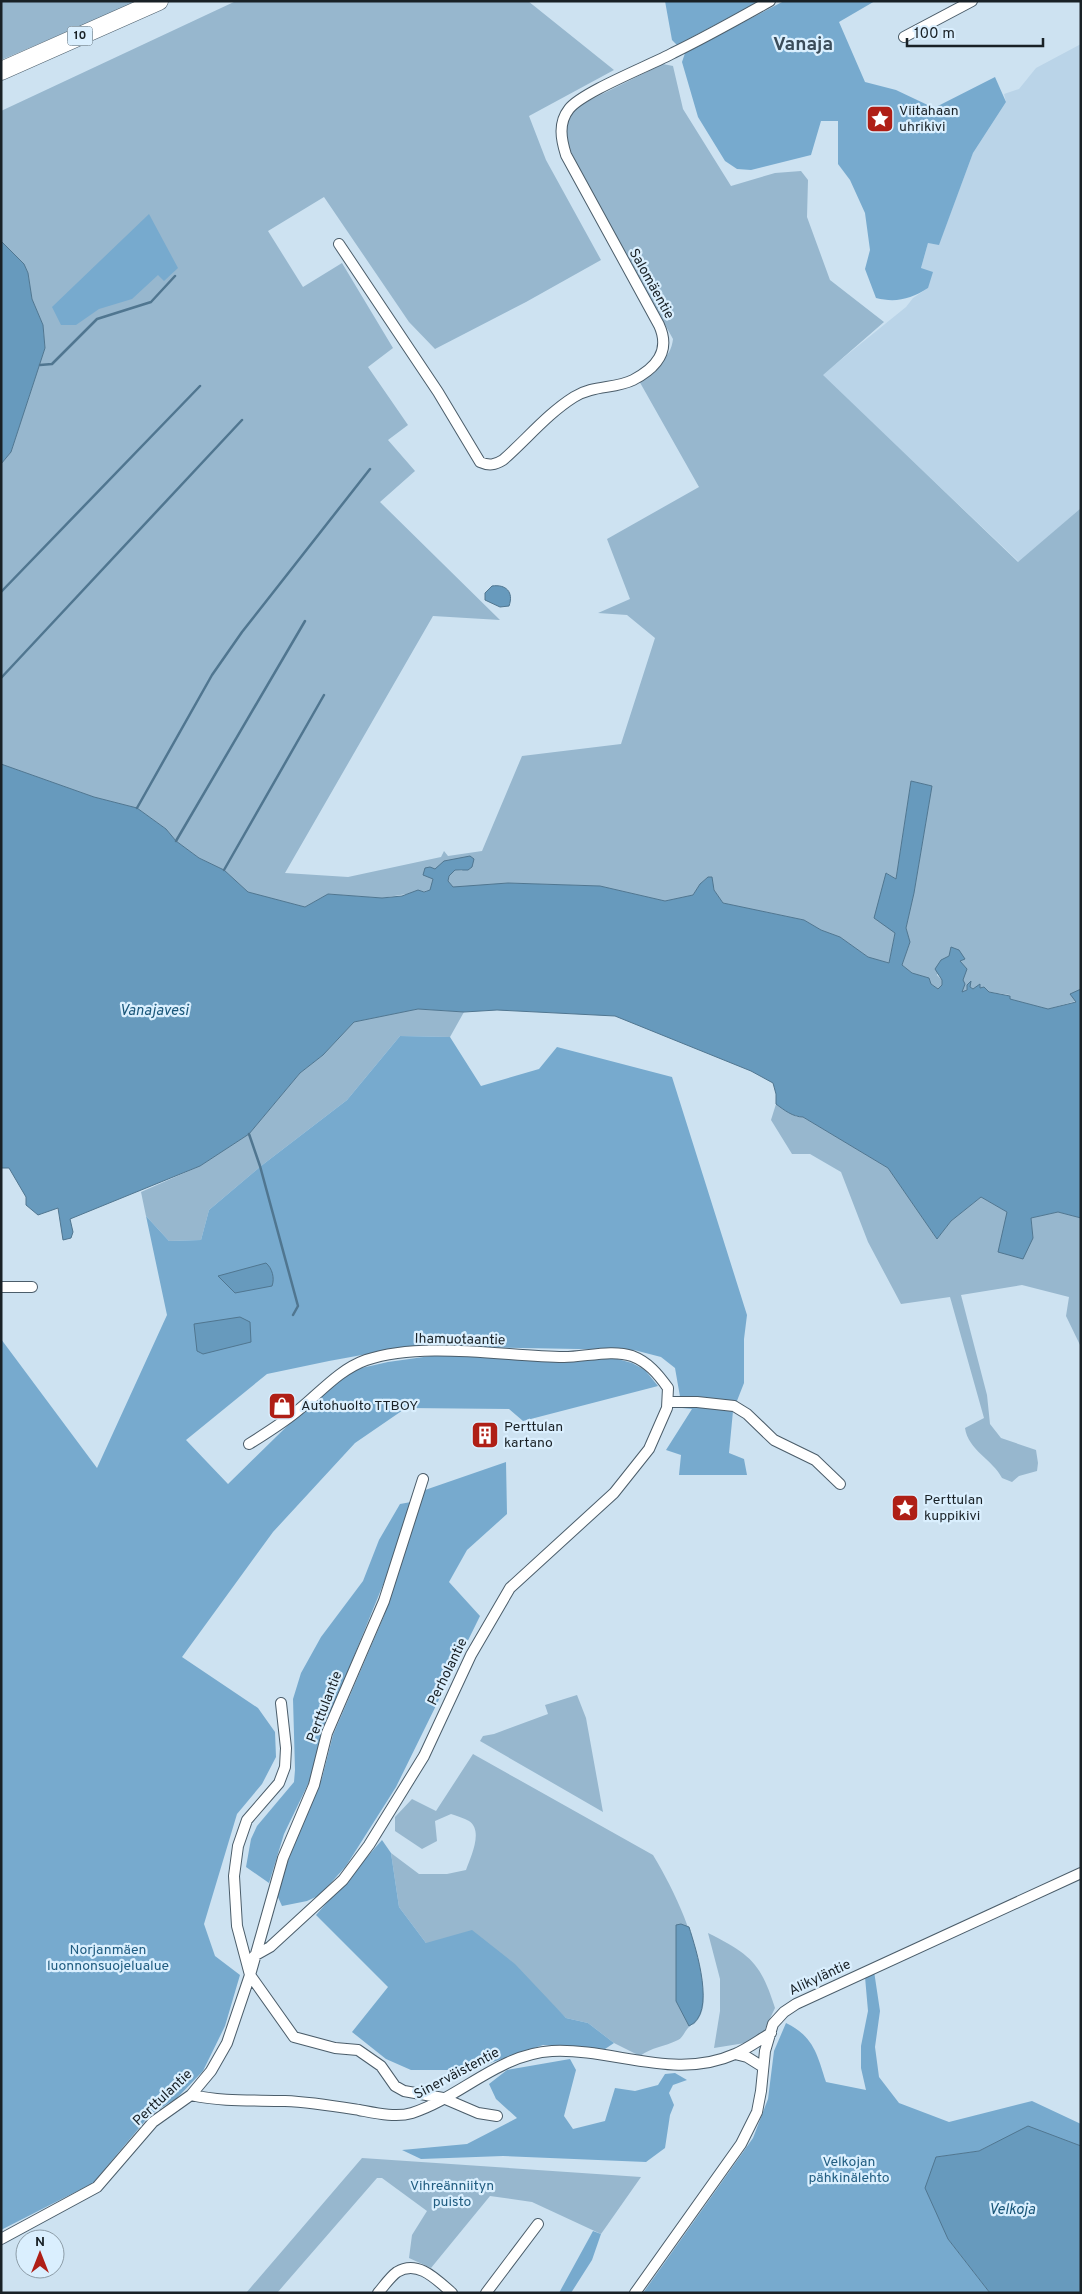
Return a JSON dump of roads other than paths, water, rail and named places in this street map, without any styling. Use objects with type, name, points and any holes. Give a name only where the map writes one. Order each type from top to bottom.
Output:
[{"type":"highway","name":"10","points":[[1,72],[159,1]]},
{"type":"street","name":"Salomäentie","points":[[338,244],[438,392],[480,462],[486,465],[495,464],[503,460],[547,417],[575,396],[587,390],[632,380],[651,366],[664,348],[665,340],[659,325],[566,155],[561,141],[561,130],[565,114],[581,98],[675,52],[770,1]]},
{"type":"street","points":[[904,37],[972,1]]},
{"type":"street","points":[[1,1287],[32,1288]]},
{"type":"street","name":"Ihamuotaantie","points":[[249,1444],[295,1413],[339,1374],[367,1360],[389,1355],[443,1351],[544,1357],[630,1355],[652,1367],[668,1388],[669,1402]]},
{"type":"street","points":[[669,1402],[697,1402],[734,1406],[747,1414],[774,1440],[815,1460],[840,1484]]},
{"type":"street","name":"Perholantie","points":[[254,1956],[270,1947],[344,1878],[369,1844],[424,1756],[470,1656],[510,1588],[614,1493],[648,1449],[669,1402]]},
{"type":"street","name":"Perttulantie","points":[[1,2239],[97,2187],[153,2122],[191,2095],[211,2071],[227,2043],[250,1975],[282,1858],[314,1785],[327,1733],[384,1600],[423,1479]]},
{"type":"street","name":"Perttulantie","points":[[250,1975],[240,1942],[234,1876],[238,1846],[247,1820],[279,1783],[285,1767],[286,1748],[281,1703]]},
{"type":"street","name":"Alikyläntie","points":[[635,2293],[740,2144],[757,2112],[765,2051],[770,2032],[773,2024],[784,2012],[796,2004],[1081,1872]]},
{"type":"street","points":[[250,1975],[294,2037],[335,2048],[358,2050],[381,2066],[395,2086],[404,2091],[444,2098],[469,2110],[496,2116]]},
{"type":"street","name":"Sinerväistentie","points":[[191,2095],[216,2100],[327,2104],[390,2114],[410,2114],[444,2098],[490,2072],[534,2054],[553,2051],[594,2054],[678,2066],[695,2065],[735,2054],[770,2032]]},
{"type":"street","points":[[735,2054],[747,2057],[763,2067]]},
{"type":"street","points":[[486,2293],[538,2224]]},
{"type":"street","points":[[378,2293],[396,2273],[406,2268],[419,2269],[430,2274],[452,2293]]},
{"type":"water","points":[[1,241],[24,264],[28,273],[32,299],[43,325],[45,348],[11,452],[1,464]]},
{"type":"water","points":[[492,586],[501,586],[508,590],[510,593],[509,606],[500,607],[485,600],[485,593]]},
{"type":"water","name":"Vanajavesi","points":[[1,764],[94,797],[137,808],[166,829],[176,841],[199,858],[224,870],[248,892],[305,907],[328,894],[382,898],[402,896],[418,890],[424,892],[430,890],[433,879],[423,875],[425,868],[435,869],[444,861],[470,856],[474,859],[472,867],[468,870],[455,870],[449,876],[448,881],[453,887],[508,883],[600,886],[665,901],[693,895],[700,884],[708,877],[712,877],[714,890],[723,903],[804,920],[821,930],[840,937],[868,957],[889,963],[895,933],[874,918],[886,873],[896,879],[911,781],[932,786],[914,893],[906,928],[910,942],[902,965],[912,973],[929,978],[931,984],[938,989],[942,985],[942,980],[935,969],[941,960],[949,956],[951,947],[959,950],[965,959],[960,961],[967,969],[963,980],[965,984],[962,992],[967,990],[967,985],[971,981],[970,987],[973,989],[980,984],[980,988],[984,987],[989,992],[1010,996],[1010,999],[1048,1009],[1076,1002],[1070,994],[1081,989],[1081,1218],[1058,1212],[1031,1218],[1033,1238],[1023,1259],[998,1252],[1007,1212],[981,1197],[951,1221],[937,1239],[888,1168],[803,1117],[782,1109],[776,1104],[773,1083],[751,1071],[615,1016],[497,1010],[464,1012],[418,1009],[354,1022],[323,1055],[300,1073],[249,1134],[200,1166],[70,1219],[73,1232],[71,1238],[63,1240],[58,1208],[38,1215],[26,1205],[26,1197],[9,1168],[1,1168]]},
{"type":"water","points":[[266,1263],[272,1273],[272,1286],[235,1293],[218,1276]]},
{"type":"water","points":[[240,1317],[250,1322],[251,1342],[203,1354],[197,1351],[194,1324]]},
{"type":"water","points":[[681,1924],[689,1927],[702,1980],[702,2009],[697,2019],[689,2026],[676,2001],[676,1925]]},
{"type":"water","name":"Velkoja","points":[[1028,2126],[1081,2146],[1081,2293],[990,2293],[948,2239],[925,2188],[936,2157],[979,2151]]},
{"type":"waterway","points":[[40,365],[52,364],[97,319],[151,302],[175,276]]},
{"type":"waterway","points":[[1,592],[200,386]]},
{"type":"waterway","points":[[1,678],[242,420]]},
{"type":"waterway","points":[[137,808],[212,675],[242,632],[370,469]]},
{"type":"waterway","points":[[176,841],[305,621]]},
{"type":"waterway","points":[[224,870],[324,695]]},
{"type":"waterway","points":[[249,1134],[260,1166],[298,1306],[293,1315]]},
{"type":"place","name":"Viitahaan uhrikivi","points":[[880,119]]},
{"type":"place","name":"Autohuolto TTBOY","points":[[282,1406]]},
{"type":"place","name":"Perttulan kartano","points":[[485,1435]]},
{"type":"place","name":"Perttulan kuppikivi","points":[[905,1508]]},
{"type":"district","name":"Vanaja","points":[[803,45]]},
{"type":"park label","name":"Norjanmäen luonnonsuojelualue","points":[[108,1958]]},
{"type":"park label","name":"Velkojan pähkinälehto","points":[[849,2170]]},
{"type":"park label","name":"Vihreänniityn puisto","points":[[452,2194]]}]
